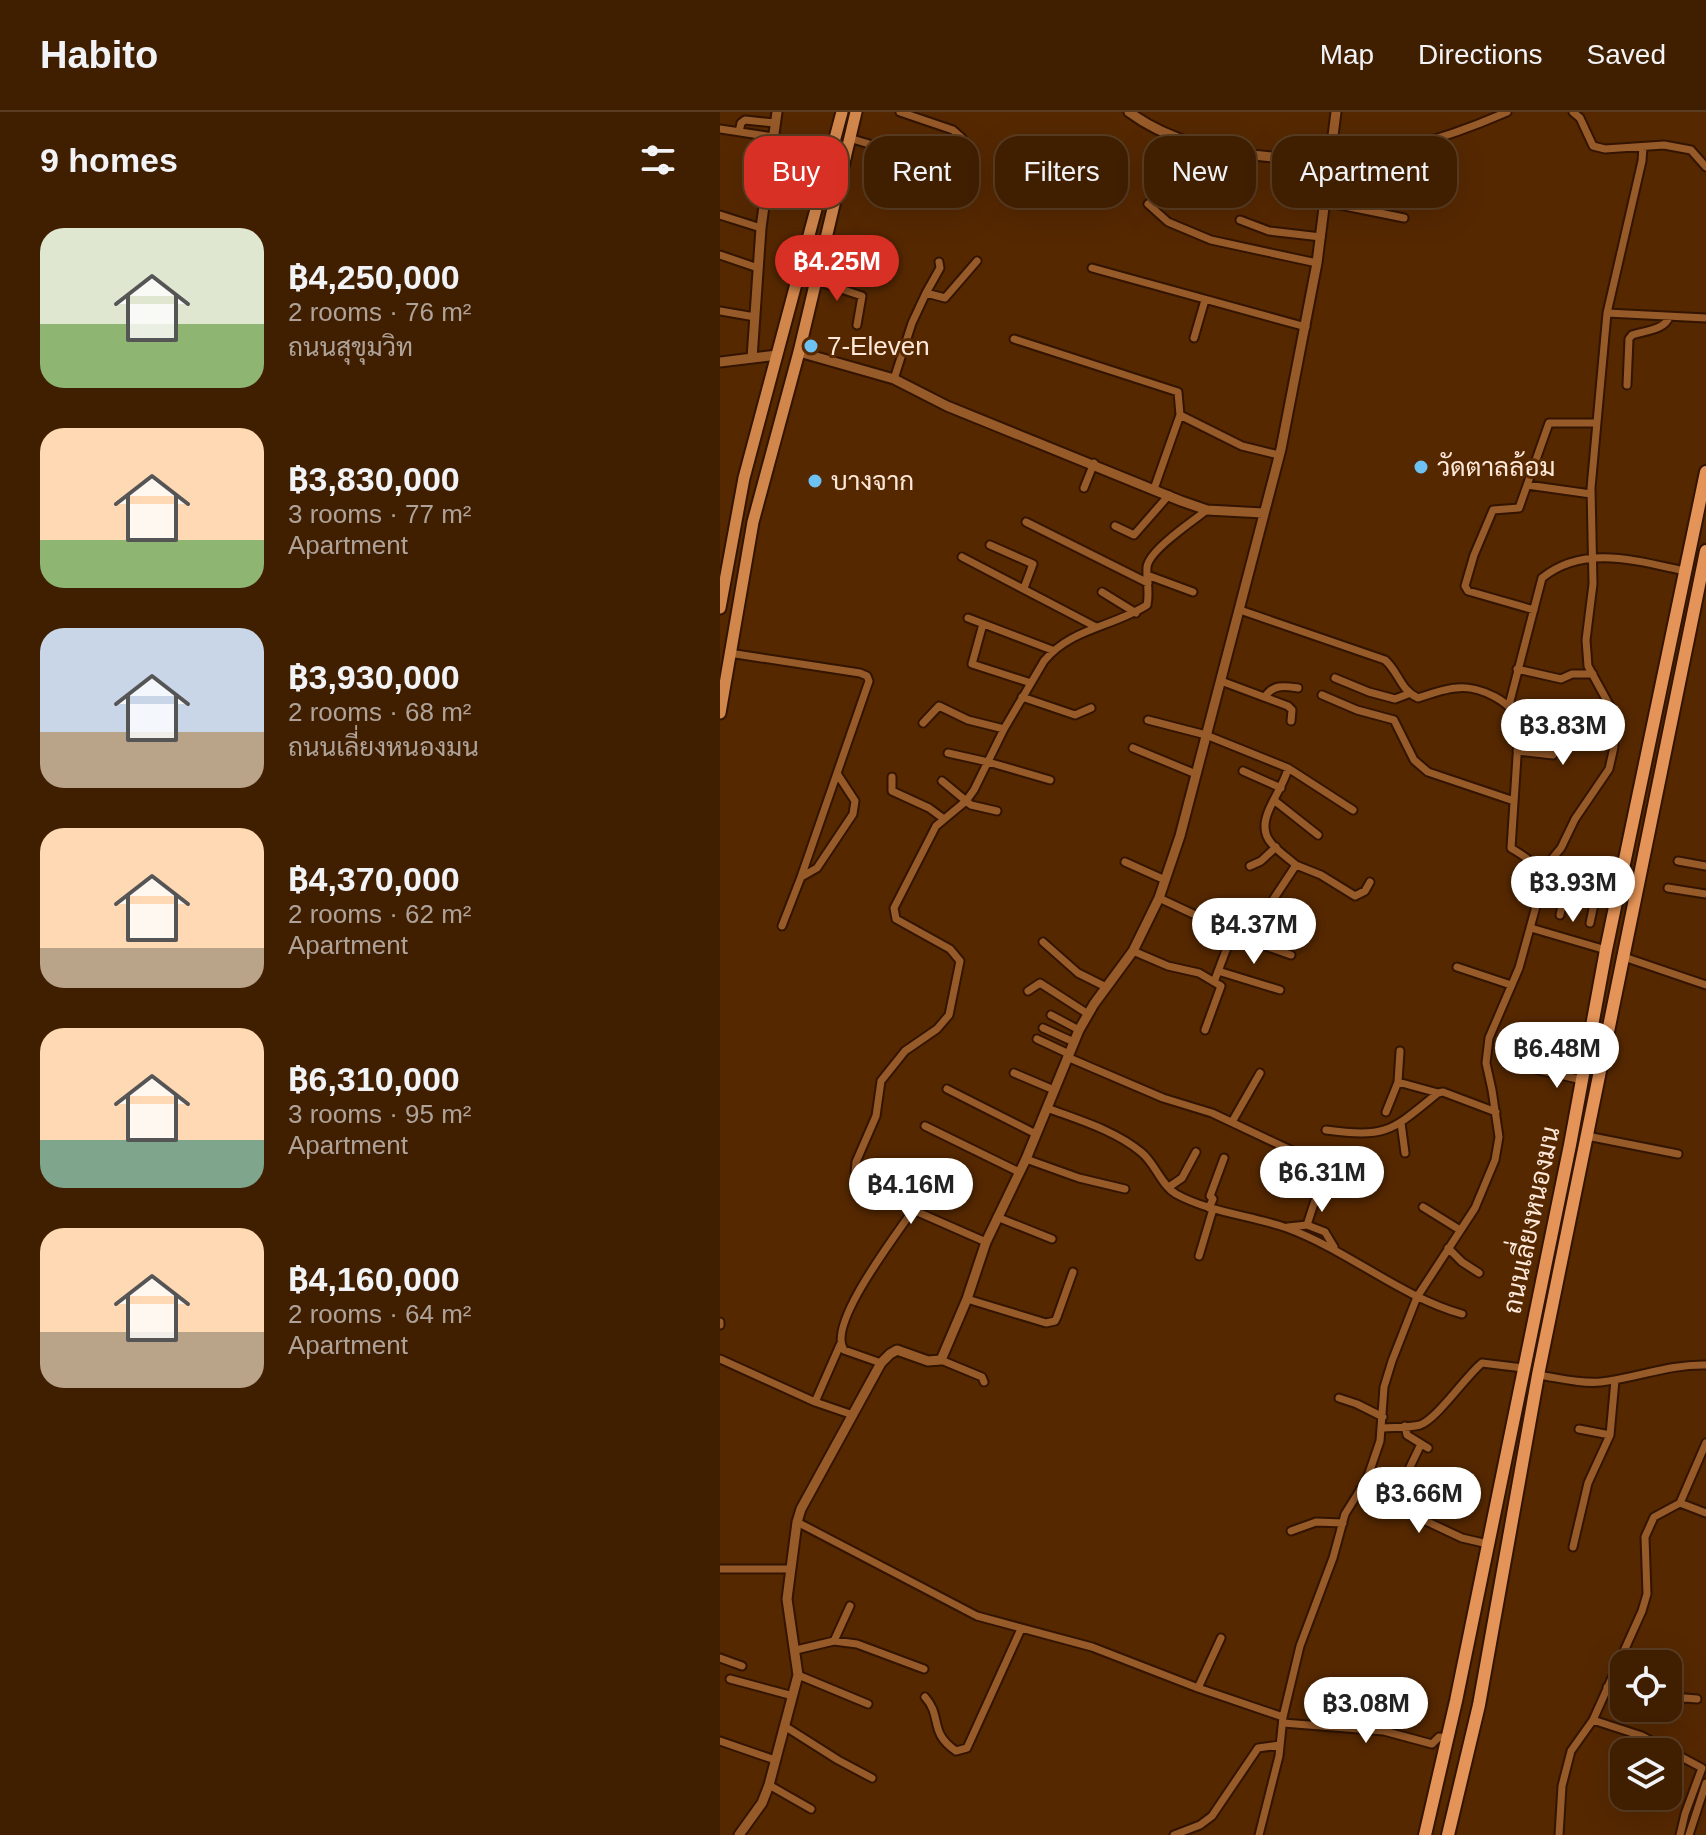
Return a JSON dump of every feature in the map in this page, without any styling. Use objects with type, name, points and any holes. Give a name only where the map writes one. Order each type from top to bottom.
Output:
[{"type":"highway","name":"ถนนเลี่ยงหนองมน","points":[[1425,1835],[1488,1544],[1606,950],[1706,472]]},
{"type":"highway","name":"ถนนเลี่ยงหนองมน","points":[[1448,1835],[1479,1705],[1538,1375],[1706,551]]},
{"type":"highway","points":[[1638,799],[1655,802]]},
{"type":"highway","points":[[1481,1577],[1501,1581]]},
{"type":"main road","points":[[835,136],[842,112]]},
{"type":"main road","points":[[720,713],[756,509],[817,281],[856,112]]},
{"type":"main road","points":[[720,608],[723,573],[744,478],[816,208]]},
{"type":"main road","points":[[777,355],[799,352]]},
{"type":"street","points":[[900,112],[953,130],[960,136]]},
{"type":"street","points":[[1129,112],[1152,129],[1218,149],[1272,158]]},
{"type":"street","points":[[1333,136],[1336,112]]},
{"type":"street","points":[[1443,136],[1507,112]]},
{"type":"street","points":[[1573,112],[1580,118],[1593,146],[1605,149],[1664,145],[1691,150],[1706,167]]},
{"type":"street","points":[[739,132],[745,120],[776,117]]},
{"type":"street","points":[[720,129],[766,136]]},
{"type":"street","points":[[849,138],[864,142]]},
{"type":"street","points":[[1541,872],[1561,848],[1575,819],[1609,769],[1614,747],[1612,710],[1588,666],[1586,640],[1593,584],[1591,494],[1607,313],[1643,147]]},
{"type":"street","points":[[752,358],[765,208]]},
{"type":"street","points":[[1152,208],[1168,222],[1211,240],[1317,263]]},
{"type":"street","points":[[941,1360],[967,1299],[986,1242],[1026,1159],[1079,1030],[1133,951],[1165,880],[1221,681],[1279,455],[1306,327],[1324,208]]},
{"type":"street","points":[[1355,208],[1404,218]]},
{"type":"street","points":[[720,215],[761,228]]},
{"type":"street","points":[[1240,220],[1269,231],[1321,237]]},
{"type":"street","points":[[720,255],[758,268]]},
{"type":"street","points":[[926,293],[947,297],[977,261]]},
{"type":"street","points":[[894,379],[912,323],[940,268],[939,262]]},
{"type":"street","points":[[1092,268],[1306,327]]},
{"type":"street","points":[[817,281],[862,296],[857,325]]},
{"type":"street","points":[[1194,338],[1205,300]]},
{"type":"street","points":[[720,311],[755,317]]},
{"type":"street","points":[[1607,313],[1706,318]]},
{"type":"street","points":[[1627,385],[1629,339],[1632,335],[1662,326],[1669,317]]},
{"type":"street","points":[[1014,339],[1178,392],[1180,415],[1154,489]]},
{"type":"street","points":[[799,352],[894,379],[947,406],[1207,510],[1263,513]]},
{"type":"street","points":[[720,362],[777,355]]},
{"type":"street","points":[[1180,415],[1242,446],[1279,455]]},
{"type":"street","points":[[1534,610],[1468,591],[1465,586],[1474,555],[1493,510],[1519,508],[1549,423],[1595,423]]},
{"type":"street","points":[[1084,488],[1094,463]]},
{"type":"street","points":[[1527,485],[1591,494]]},
{"type":"street","points":[[1115,526],[1134,535],[1169,495]]},
{"type":"street","points":[[986,1242],[913,1210],[855,1172],[856,1162],[876,1116],[881,1081],[905,1051],[937,1029],[949,1015],[960,961],[950,949],[896,919],[894,908],[936,826],[966,801],[1022,697],[1052,650],[1070,638],[1136,613],[1147,605],[1148,562],[1151,555],[1207,510]]},
{"type":"street","points":[[1026,522],[1148,579],[1193,592]]},
{"type":"street","points":[[990,545],[1033,564],[1024,588]]},
{"type":"street","points":[[1509,705],[1542,578],[1555,567],[1592,556],[1687,571]]},
{"type":"street","points":[[962,557],[1096,627]]},
{"type":"street","points":[[1102,592],[1136,613]]},
{"type":"street","points":[[1240,610],[1385,660],[1393,667],[1408,694],[1418,698],[1458,687],[1483,692],[1509,705],[1518,716],[1511,848],[1541,872],[1543,881],[1531,928],[1489,1038],[1486,1063],[1499,1137],[1495,1160],[1475,1208],[1417,1297],[1392,1361],[1384,1387],[1380,1441],[1359,1495],[1345,1514],[1333,1558],[1300,1646],[1259,1835]]},
{"type":"street","points":[[968,618],[1052,650]]},
{"type":"street","points":[[983,624],[972,664],[1031,683]]},
{"type":"street","points":[[729,653],[867,676],[869,687],[782,926]]},
{"type":"street","points":[[1517,669],[1561,679],[1572,674],[1593,674]]},
{"type":"street","points":[[1335,678],[1395,699],[1408,694]]},
{"type":"street","points":[[1221,681],[1288,706],[1292,710],[1291,721]]},
{"type":"street","points":[[1265,697],[1269,690],[1280,686],[1298,688]]},
{"type":"street","points":[[1322,695],[1357,710],[1394,720],[1414,760],[1428,772],[1514,801]]},
{"type":"street","points":[[1022,697],[1075,715],[1091,708]]},
{"type":"street","points":[[923,723],[939,706],[968,720],[1004,729]]},
{"type":"street","points":[[1517,751],[1553,755],[1564,717]]},
{"type":"street","points":[[1148,720],[1206,735],[1288,768],[1353,810]]},
{"type":"street","points":[[1133,748],[1196,774]]},
{"type":"street","points":[[948,753],[1050,780]]},
{"type":"street","points":[[1288,768],[1264,821],[1264,831],[1296,865],[1321,875],[1355,896],[1365,891],[1370,882]]},
{"type":"street","points":[[1243,771],[1281,788]]},
{"type":"street","points":[[801,877],[817,868],[853,814],[855,801],[838,775]]},
{"type":"street","points":[[892,777],[892,791],[929,808],[944,819]]},
{"type":"street","points":[[942,781],[966,801],[997,811]]},
{"type":"street","points":[[1275,801],[1318,835]]},
{"type":"street","points":[[1250,866],[1261,861],[1276,847]]},
{"type":"street","points":[[1678,861],[1706,866]]},
{"type":"street","points":[[1125,862],[1165,880]]},
{"type":"street","points":[[1250,941],[1296,865]]},
{"type":"street","points":[[1560,915],[1568,879],[1619,889]]},
{"type":"street","points":[[1590,923],[1598,885]]},
{"type":"street","points":[[1668,888],[1706,894]]},
{"type":"street","points":[[1159,898],[1206,920]]},
{"type":"street","points":[[1531,928],[1606,950]]},
{"type":"street","points":[[1214,982],[1228,945],[1237,936],[1291,955]]},
{"type":"street","points":[[1043,942],[1078,973],[1106,987]]},
{"type":"street","points":[[1133,951],[1168,966],[1199,973],[1221,986],[1205,1030]]},
{"type":"street","points":[[1624,957],[1706,985]]},
{"type":"street","points":[[1457,967],[1511,985]]},
{"type":"street","points":[[1218,971],[1280,990]]},
{"type":"street","points":[[1028,991],[1040,983],[1088,1014]]},
{"type":"street","points":[[1051,1015],[1079,1030]]},
{"type":"street","points":[[1043,1028],[1074,1042]]},
{"type":"street","points":[[1037,1039],[1163,1098],[1232,1122],[1301,1155]]},
{"type":"street","points":[[1386,1112],[1398,1082],[1400,1051]]},
{"type":"street","points":[[1538,1070],[1582,1080]]},
{"type":"street","points":[[1014,1073],[1054,1090]]},
{"type":"street","points":[[1232,1122],[1260,1073]]},
{"type":"street","points":[[1398,1082],[1463,1097],[1496,1112]]},
{"type":"street","points":[[947,1089],[1036,1134]]},
{"type":"street","points":[[1326,1130],[1375,1133],[1401,1123],[1438,1093]]},
{"type":"street","points":[[1047,1108],[1117,1136],[1143,1154],[1172,1192],[1211,1209],[1286,1227],[1335,1249],[1417,1297],[1462,1314]]},
{"type":"street","points":[[1401,1123],[1405,1153]]},
{"type":"street","points":[[925,1126],[1019,1172]]},
{"type":"street","points":[[1587,1136],[1678,1154]]},
{"type":"street","points":[[1169,1187],[1182,1178],[1196,1152]]},
{"type":"street","points":[[1199,1256],[1213,1199],[1210,1196],[1224,1158]]},
{"type":"street","points":[[1026,1159],[1079,1178],[1125,1189]]},
{"type":"street","points":[[1307,1225],[1319,1188]]},
{"type":"street","points":[[1423,1207],[1460,1230]]},
{"type":"street","points":[[815,1402],[840,1345],[851,1305],[913,1210]]},
{"type":"street","points":[[997,1217],[1052,1239]]},
{"type":"street","points":[[1286,1227],[1307,1225],[1325,1232],[1335,1249]]},
{"type":"street","points":[[1448,1248],[1479,1273]]},
{"type":"street","points":[[967,1299],[1046,1323],[1052,1322],[1057,1317],[1073,1272]]},
{"type":"street","points":[[840,1345],[844,1350],[881,1363]]},
{"type":"street","points":[[739,1835],[762,1803],[769,1785],[798,1675],[787,1599],[789,1569],[801,1509],[881,1363],[890,1354],[897,1350],[928,1361],[941,1360],[982,1377],[984,1382]]},
{"type":"street","points":[[720,1359],[815,1402],[853,1415]]},
{"type":"street","points":[[1382,1428],[1422,1424],[1429,1420],[1470,1372],[1482,1363],[1523,1368]]},
{"type":"street","points":[[1538,1375],[1579,1382],[1615,1380],[1664,1368],[1706,1365]]},
{"type":"street","points":[[1573,1547],[1588,1483],[1610,1435],[1615,1380]]},
{"type":"street","points":[[1339,1398],[1383,1417]]},
{"type":"street","points":[[1398,1508],[1410,1467],[1425,1446],[1407,1435],[1405,1426]]},
{"type":"street","points":[[1579,1429],[1610,1435]]},
{"type":"street","points":[[1626,1650],[1647,1594],[1645,1537],[1654,1517],[1680,1503],[1706,1443]]},
{"type":"street","points":[[1359,1495],[1398,1508],[1462,1538],[1488,1544]]},
{"type":"street","points":[[1680,1503],[1706,1513]]},
{"type":"street","points":[[797,1522],[977,1616],[1092,1647],[1283,1720],[1384,1731],[1432,1744],[1439,1736],[1448,1738]]},
{"type":"street","points":[[1291,1531],[1316,1522],[1343,1523]]},
{"type":"street","points":[[720,1569],[789,1569]]},
{"type":"street","points":[[834,1641],[850,1606]]},
{"type":"street","points":[[925,1697],[932,1708],[942,1740],[956,1751],[967,1748],[1021,1629]]},
{"type":"street","points":[[1198,1688],[1221,1638]]},
{"type":"street","points":[[796,1650],[834,1641],[872,1648],[924,1669]]},
{"type":"street","points":[[720,1658],[742,1666]]},
{"type":"street","points":[[798,1675],[868,1704]]},
{"type":"street","points":[[730,1679],[793,1696]]},
{"type":"street","points":[[1559,1835],[1562,1786],[1571,1751],[1593,1720],[1610,1682]]},
{"type":"street","points":[[1682,1699],[1697,1699]]},
{"type":"street","points":[[1593,1720],[1645,1738]]},
{"type":"street","points":[[786,1727],[872,1778]]},
{"type":"street","points":[[720,1741],[775,1760]]},
{"type":"street","points":[[1174,1835],[1200,1825],[1212,1816],[1258,1748],[1280,1745]]},
{"type":"street","points":[[1680,1835],[1702,1768],[1682,1758]]},
{"type":"street","points":[[1689,1835],[1706,1783]]},
{"type":"street","points":[[769,1785],[811,1809]]},
{"type":"street","points":[[1696,1815],[1706,1816]]},
{"type":"place","name":"7-Eleven","points":[[811,346]]},
{"type":"place","name":"วัดตาลล้อม","points":[[1421,467]]},
{"type":"place","name":"บางจาก","points":[[815,481]]}]
